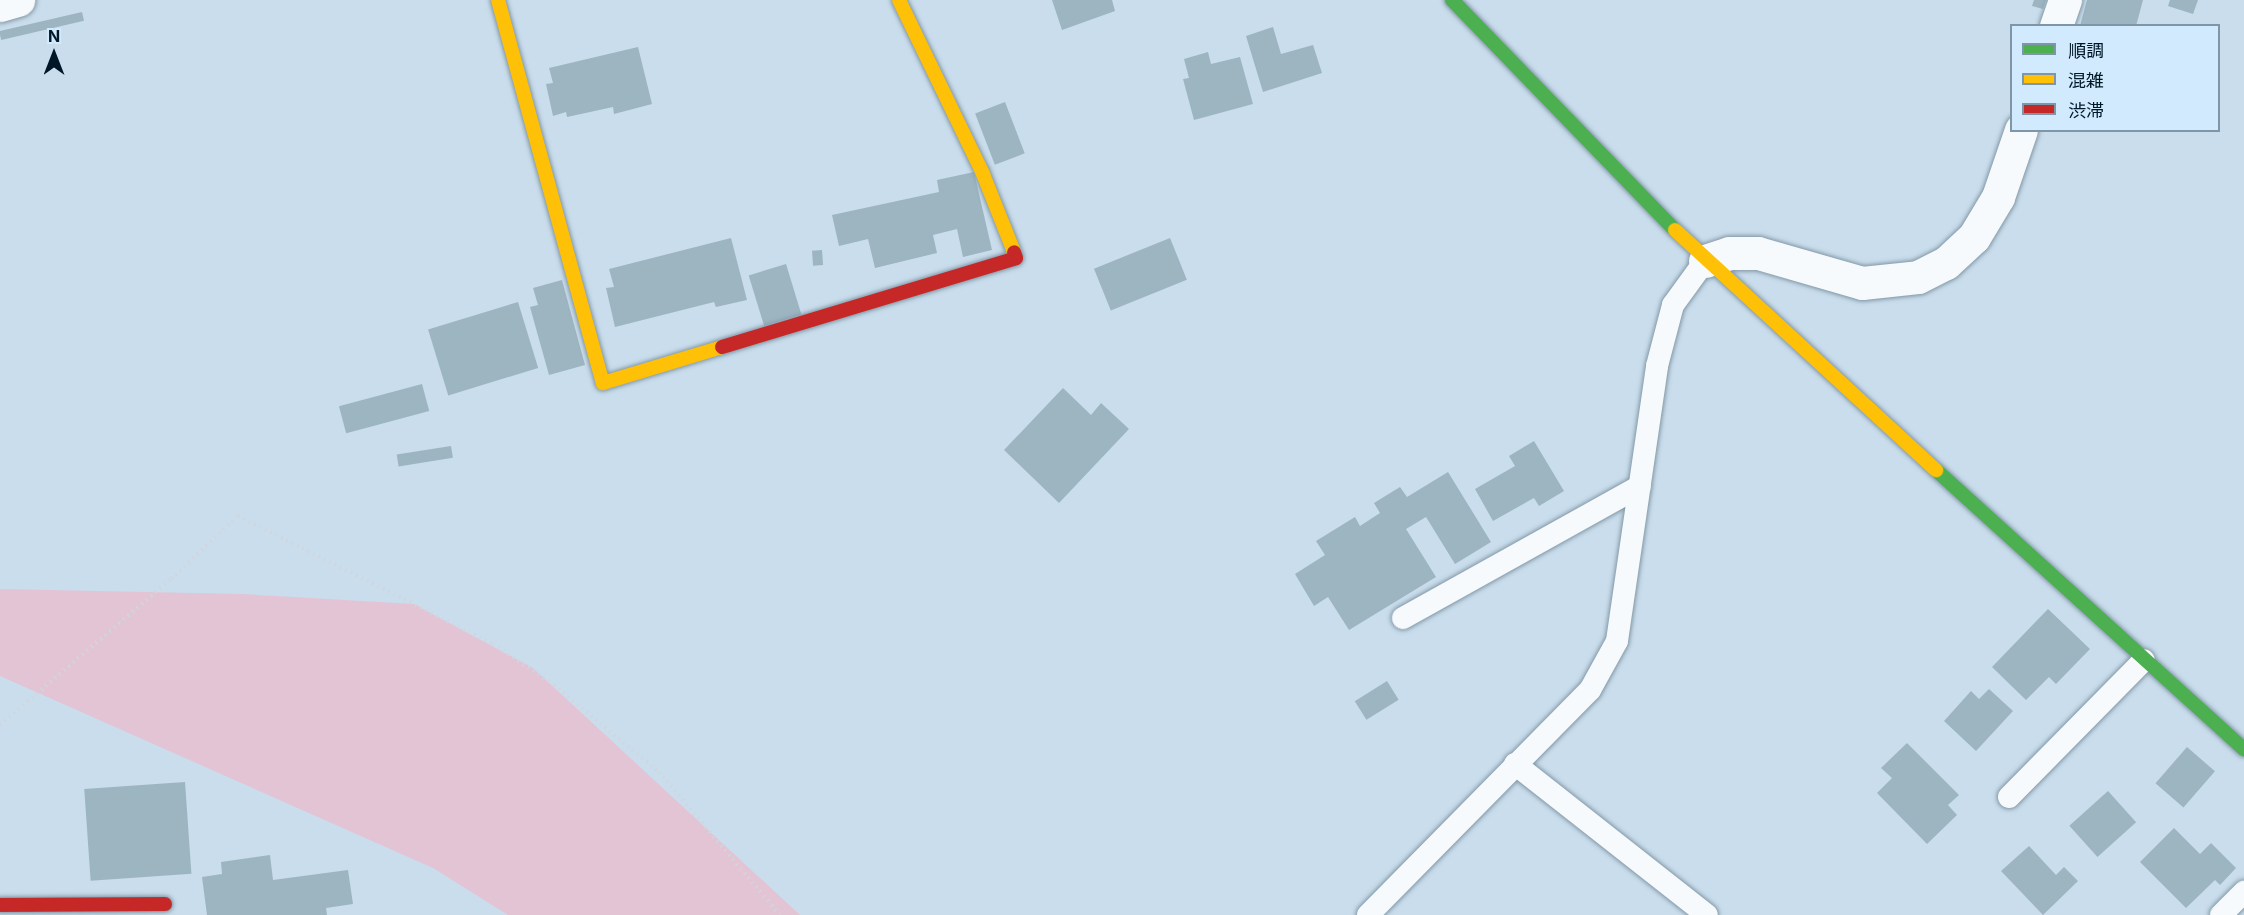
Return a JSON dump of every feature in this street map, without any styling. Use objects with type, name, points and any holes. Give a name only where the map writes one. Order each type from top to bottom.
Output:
[{"type":"street","points":[[0,5],[18,0]]},
{"type":"street","points":[[498,0],[603,383],[1016,258],[983,174],[900,0]]},
{"type":"street","points":[[1452,0],[1705,261],[2244,749]]},
{"type":"street","points":[[2057,24],[2065,0]]},
{"type":"street","points":[[1705,261],[1729,253],[1758,253],[1862,283],[1918,277],[1946,263],[1974,237],[1998,197],[2020,132]]},
{"type":"street","points":[[0,905],[165,904]]},
{"type":"lane","points":[[1368,915],[1590,690],[1617,641],[1657,366],[1673,305],[1705,261]]},
{"type":"lane","points":[[1403,618],[1640,486]]},
{"type":"lane","points":[[2009,797],[2144,660]]},
{"type":"lane","points":[[1515,764],[1707,915]]},
{"type":"lane","points":[[2222,915],[2244,892]]},
{"type":"path","points":[[0,725],[171,579],[238,516],[493,644],[554,685],[659,772],[780,915]]},
{"type":"shaded area","points":[[0,589],[243,594],[414,604],[533,668],[800,915],[508,915],[433,868],[0,676]]},
{"type":"building","points":[[1052,0],[1112,0],[1115,11],[1062,30]]},
{"type":"building","points":[[2034,0],[2046,0],[2043,9],[2032,6]]},
{"type":"building","points":[[2087,0],[2143,0],[2137,24],[2081,24]]},
{"type":"building","points":[[2170,0],[2198,0],[2193,14],[2168,6]]},
{"type":"building","points":[[82,12],[84,21],[1,40],[0,31]]},
{"type":"building","points":[[1273,27],[1281,54],[1313,45],[1322,73],[1263,92],[1246,36]]},
{"type":"building","points":[[638,47],[652,104],[614,114],[613,107],[567,117],[566,112],[553,116],[546,84],[553,83],[549,68]]},
{"type":"building","points":[[1208,52],[1211,64],[1240,57],[1253,104],[1194,120],[1183,79],[1189,78],[1184,59]]},
{"type":"building","points":[[1005,102],[1025,153],[995,165],[975,113]]},
{"type":"building","points":[[974,172],[992,250],[963,257],[957,229],[933,235],[937,253],[875,268],[868,239],[839,246],[832,215],[939,192],[937,180]]},
{"type":"building","points":[[731,238],[747,300],[716,307],[714,302],[615,327],[606,288],[614,287],[609,269]]},
{"type":"building","points":[[1170,238],[1187,280],[1111,310],[1094,269]]},
{"type":"building","points":[[822,250],[823,265],[813,266],[812,251]]},
{"type":"building","points":[[786,264],[801,315],[764,326],[749,275]]},
{"type":"building","points":[[562,280],[585,365],[549,375],[530,307],[538,305],[533,288]]},
{"type":"building","points":[[518,302],[538,368],[448,395],[428,329]]},
{"type":"building","points":[[422,384],[429,411],[346,433],[339,406]]},
{"type":"building","points":[[1063,388],[1091,415],[1101,403],[1129,429],[1059,503],[1004,450]]},
{"type":"building","points":[[1534,441],[1564,491],[1539,506],[1534,498],[1493,521],[1475,489],[1515,466],[1509,456]]},
{"type":"building","points":[[451,446],[453,458],[399,466],[397,455]]},
{"type":"building","points":[[1448,472],[1491,542],[1455,564],[1426,517],[1406,529],[1436,577],[1349,630],[1328,597],[1314,606],[1295,574],[1325,555],[1316,541],[1355,517],[1360,526],[1380,513],[1374,503],[1400,487],[1407,497]]},
{"type":"building","points":[[2048,609],[2090,649],[2056,684],[2049,677],[2026,700],[1992,667]]},
{"type":"building","points":[[1387,681],[1399,700],[1366,720],[1355,701]]},
{"type":"building","points":[[1989,689],[2013,711],[1976,751],[1944,721],[1971,691],[1979,699]]},
{"type":"building","points":[[1907,743],[1959,795],[1948,805],[1957,815],[1927,844],[1877,793],[1892,778],[1881,768]]},
{"type":"building","points":[[2187,747],[2215,771],[2183,808],[2156,783]]},
{"type":"building","points":[[185,782],[191,874],[91,881],[84,789]]},
{"type":"building","points":[[2108,791],[2136,822],[2097,857],[2069,826]]},
{"type":"building","points":[[2174,828],[2200,854],[2211,843],[2236,868],[2220,885],[2215,880],[2186,908],[2140,862]]},
{"type":"building","points":[[2029,846],[2056,875],[2064,867],[2078,881],[2043,915],[2001,871]]},
{"type":"building","points":[[270,855],[273,880],[348,870],[353,904],[326,908],[327,915],[207,915],[202,877],[222,874],[221,862]]},
{"type":"traffic: fast","points":[[1452,0],[1675,230]]},
{"type":"traffic: fast","points":[[1936,470],[2244,749]]},
{"type":"traffic: slow","points":[[498,0],[603,383],[722,347]]},
{"type":"traffic: slow","points":[[899,0],[983,174],[1014,252]]},
{"type":"traffic: slow","points":[[1675,230],[1936,470]]},
{"type":"traffic: jam","points":[[722,347],[1016,258],[1014,252]]},
{"type":"traffic: jam","points":[[0,905],[165,904]]}]
